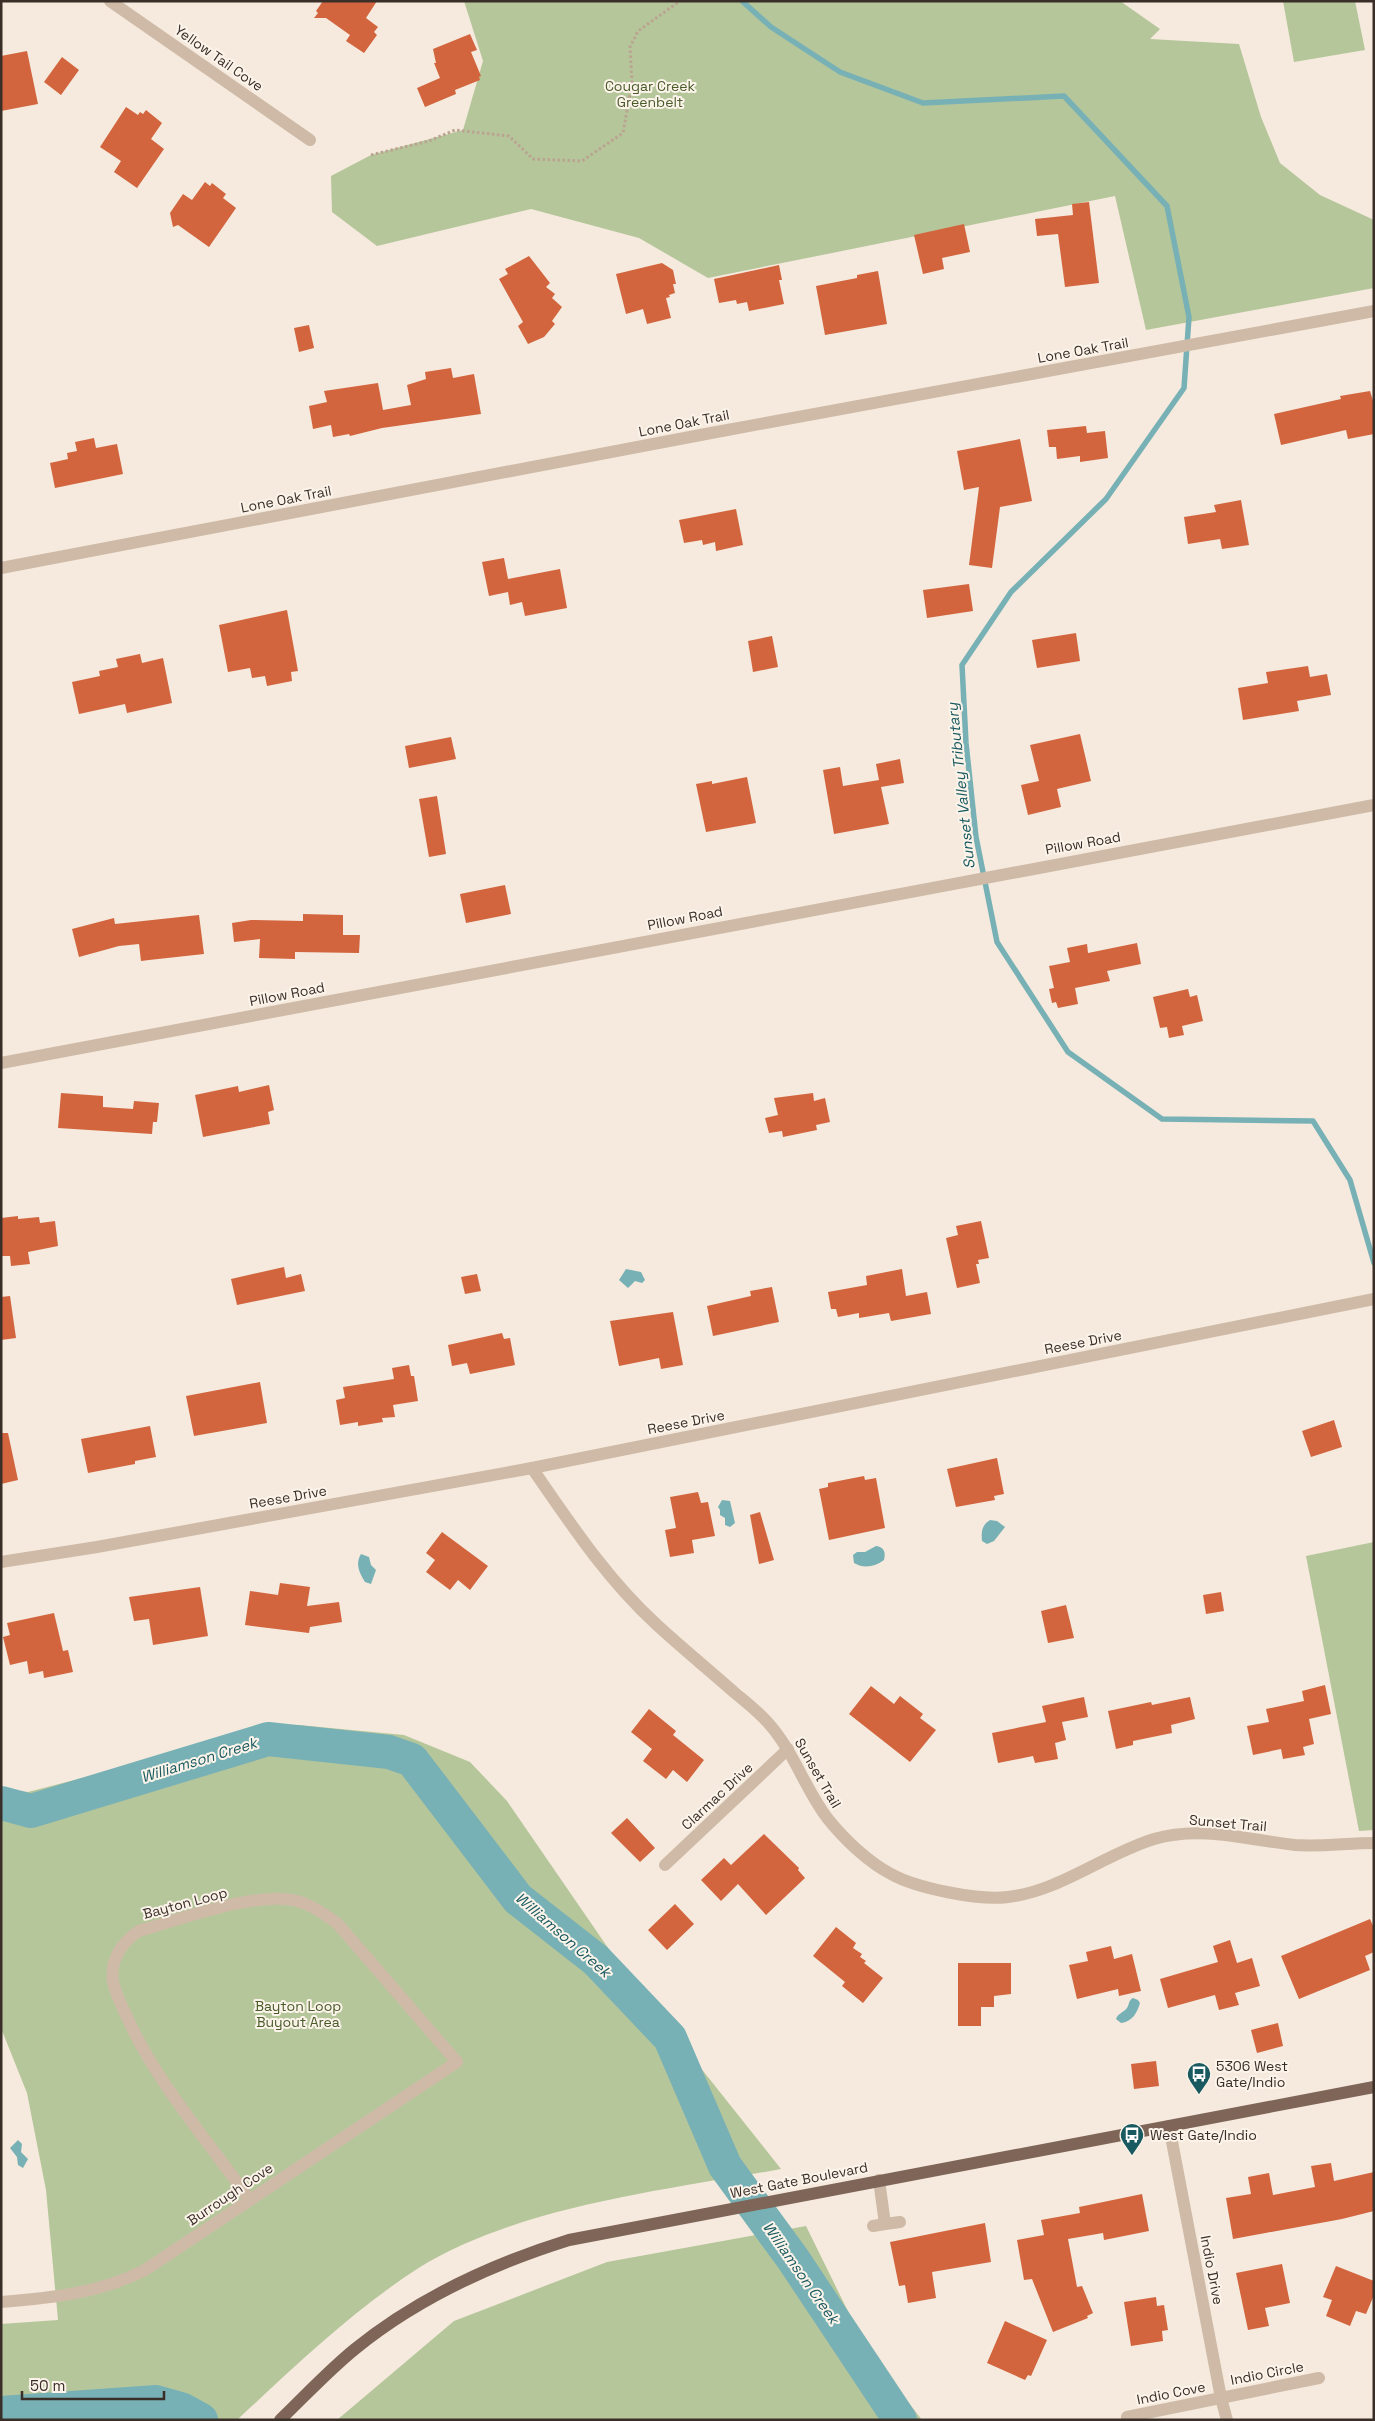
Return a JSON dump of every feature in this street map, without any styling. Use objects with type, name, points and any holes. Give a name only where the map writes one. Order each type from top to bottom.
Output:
[{"type":"main road","name":"West Gate Boulevard","points":[[280,2420],[355,2349],[416,2306],[454,2284],[518,2257],[569,2240],[1374,2087]]},
{"type":"street","name":"Yellow Tail Cove","points":[[110,1],[310,140]]},
{"type":"street","name":"Lone Oak Trail","points":[[1,568],[682,439],[1374,311]]},
{"type":"street","name":"Pillow Road","points":[[1,1063],[1374,805]]},
{"type":"street","name":"Reese Drive","points":[[1,1562],[97,1547],[532,1468],[1374,1299]]},
{"type":"street","name":"Sunset Trail","points":[[532,1468],[579,1537],[615,1584],[655,1623],[769,1723],[788,1749],[826,1818],[868,1858],[891,1874],[923,1886],[957,1894],[1008,1897],[1046,1887],[1146,1842],[1187,1833],[1222,1835],[1298,1845],[1374,1843]]},
{"type":"street","name":"Clarmac Drive","points":[[666,1864],[788,1749]]},
{"type":"street","name":"Bayton Loop","points":[[250,2199],[163,2080],[136,2036],[113,1981],[114,1963],[119,1950],[128,1938],[139,1931],[253,1900],[274,1898],[303,1903],[316,1908],[337,1923],[457,2062]]},
{"type":"street","name":"Burrough Cove","points":[[1,2302],[58,2297],[122,2282],[145,2270],[457,2062]]},
{"type":"street","name":"Indio Drive","points":[[1169,2126],[1221,2398],[1228,2420]]},
{"type":"street","points":[[879,2180],[879,2225],[900,2222]]},
{"type":"street","name":"Indio Circle","points":[[1221,2398],[1319,2378]]},
{"type":"street","name":"Indio Cove","points":[[1127,2417],[1221,2398]]},
{"type":"path","points":[[372,155],[429,141],[455,130],[509,136],[533,159],[582,161],[623,133],[632,82],[630,47],[638,31],[680,1]]},
{"type":"green space","name":"Cougar Creek Greenbelt","points":[[464,1],[1120,1],[1160,29],[1150,39],[1239,44],[1261,117],[1280,163],[1320,195],[1374,220],[1374,288],[1146,330],[1115,196],[708,278],[639,238],[531,209],[377,246],[332,212],[331,176],[371,155],[463,130],[483,61]]},
{"type":"green space","points":[[1283,1],[1355,1],[1365,50],[1294,62]]},
{"type":"green space","points":[[1374,1542],[1374,1830],[1359,1831],[1306,1556]]},
{"type":"green space","name":"Bayton Loop Buyout Area","points":[[299,1725],[404,1735],[470,1762],[507,1801],[626,1974],[781,2169],[593,2203],[546,2215],[457,2247],[417,2269],[346,2321],[237,2420],[215,2420],[201,2404],[165,2397],[1,2403],[1,2324],[58,2320],[46,2190],[27,2093],[1,2028],[1,1789],[28,1792],[248,1735]]},
{"type":"green space","points":[[806,2226],[866,2348],[922,2420],[337,2420],[454,2321],[607,2262]]},
{"type":"water","points":[[626,1269],[641,1272],[645,1280],[642,1283],[635,1281],[628,1288],[619,1280]]},
{"type":"water","points":[[722,1500],[730,1501],[735,1523],[730,1527],[725,1525],[725,1518],[720,1515],[718,1507]]},
{"type":"water","points":[[990,1520],[997,1521],[1005,1527],[994,1541],[987,1544],[982,1541],[982,1531],[985,1524]]},
{"type":"water","points":[[876,1546],[884,1550],[884,1560],[869,1566],[854,1563],[853,1555],[857,1552],[865,1552]]},
{"type":"water","points":[[361,1554],[369,1557],[371,1565],[376,1570],[371,1584],[365,1582],[360,1572],[358,1561]]},
{"type":"water","points":[[1133,1998],[1140,2003],[1137,2010],[1131,2019],[1121,2023],[1116,2019],[1127,2008]]},
{"type":"water","points":[[18,2140],[22,2144],[21,2152],[28,2159],[23,2168],[18,2165],[17,2157],[10,2148]]},
{"type":"building","points":[[323,1],[377,1],[366,18],[378,27],[374,32],[377,35],[364,53],[346,41],[350,35],[326,18],[314,18],[318,13],[316,11]]},
{"type":"building","points":[[470,34],[477,50],[471,52],[481,76],[479,77],[480,80],[455,90],[456,94],[425,107],[417,88],[440,78],[434,63],[436,63],[433,49]]},
{"type":"building","points":[[27,51],[38,104],[1,111],[1,56]]},
{"type":"building","points":[[62,57],[79,70],[61,95],[44,82]]},
{"type":"building","points":[[126,107],[138,115],[140,112],[143,114],[146,110],[162,123],[151,139],[164,149],[137,188],[114,172],[121,161],[100,147]]},
{"type":"building","points":[[205,182],[210,186],[212,183],[226,194],[223,198],[236,208],[209,247],[178,225],[173,227],[170,213],[183,194],[192,200]]},
{"type":"building","points":[[1089,202],[1099,283],[1065,287],[1058,234],[1037,236],[1035,219],[1073,215],[1072,204]]},
{"type":"building","points":[[964,224],[970,252],[942,258],[944,269],[923,274],[914,235]]},
{"type":"building","points":[[529,256],[550,283],[546,287],[555,294],[552,298],[562,307],[552,321],[555,324],[544,337],[528,344],[518,326],[523,322],[499,279],[508,274],[505,269]]},
{"type":"building","points":[[662,263],[673,270],[676,284],[673,284],[675,293],[666,298],[671,318],[647,324],[643,309],[626,314],[616,274]]},
{"type":"building","points":[[779,265],[782,280],[779,280],[784,304],[749,311],[747,302],[737,304],[736,300],[719,303],[714,279]]},
{"type":"building","points":[[878,271],[887,324],[825,335],[816,286],[857,278],[857,275]]},
{"type":"building","points":[[309,325],[314,348],[299,352],[294,328]]},
{"type":"building","points":[[451,368],[453,378],[474,374],[481,414],[382,428],[350,436],[349,434],[333,437],[331,425],[313,429],[309,406],[327,402],[324,391],[378,383],[383,410],[411,405],[407,385],[426,379],[425,372]]},
{"type":"building","points":[[1370,391],[1374,404],[1374,434],[1348,439],[1346,430],[1281,445],[1274,414],[1341,399],[1340,396]]},
{"type":"building","points":[[1086,426],[1087,433],[1105,431],[1108,458],[1080,462],[1080,456],[1057,459],[1056,447],[1049,447],[1047,430]]},
{"type":"building","points":[[94,438],[96,448],[117,444],[123,474],[55,488],[50,463],[68,459],[67,453],[77,451],[75,442]]},
{"type":"building","points":[[1020,439],[1032,501],[1000,507],[992,568],[969,565],[979,487],[964,490],[957,451]]},
{"type":"building","points":[[1241,500],[1249,545],[1222,549],[1220,539],[1188,544],[1184,517],[1216,512],[1214,505]]},
{"type":"building","points":[[736,509],[743,545],[716,551],[715,542],[703,545],[702,540],[684,543],[679,520]]},
{"type":"building","points":[[504,558],[508,579],[560,569],[567,608],[525,616],[522,602],[510,605],[508,592],[489,596],[482,562]]},
{"type":"building","points":[[969,584],[973,611],[927,618],[923,590]]},
{"type":"building","points":[[287,610],[298,671],[291,672],[292,681],[267,686],[265,676],[252,678],[250,668],[228,672],[219,625]]},
{"type":"building","points":[[1076,633],[1080,661],[1037,668],[1032,640]]},
{"type":"building","points":[[772,636],[778,667],[753,672],[748,641]]},
{"type":"building","points":[[140,654],[142,663],[163,658],[172,703],[127,713],[125,704],[79,714],[72,682],[100,676],[99,671],[118,667],[116,659]]},
{"type":"building","points":[[1308,666],[1310,677],[1327,674],[1331,695],[1297,701],[1299,711],[1243,720],[1238,688],[1268,683],[1266,672]]},
{"type":"building","points":[[1080,734],[1091,781],[1057,789],[1061,807],[1028,815],[1021,785],[1039,781],[1030,745]]},
{"type":"building","points":[[451,737],[456,759],[409,768],[405,746]]},
{"type":"building","points":[[900,759],[904,783],[881,787],[889,824],[834,834],[823,770],[840,767],[843,786],[879,780],[876,764]]},
{"type":"building","points":[[747,777],[756,823],[706,832],[696,784],[712,781],[712,784]]},
{"type":"building","points":[[437,796],[446,854],[429,857],[419,799]]},
{"type":"building","points":[[505,885],[511,914],[466,923],[460,894]]},
{"type":"building","points":[[303,914],[343,915],[343,935],[360,935],[359,953],[295,952],[295,959],[259,958],[260,939],[234,942],[232,923],[251,920],[303,921]]},
{"type":"building","points":[[199,915],[204,954],[141,961],[139,944],[119,946],[79,957],[72,929],[114,918],[115,924]]},
{"type":"building","points":[[1137,943],[1141,964],[1107,971],[1110,981],[1075,988],[1078,1004],[1058,1008],[1056,1002],[1052,1003],[1049,989],[1054,988],[1049,966],[1070,962],[1067,948],[1087,944],[1088,953]]},
{"type":"building","points":[[1188,989],[1190,997],[1197,995],[1203,1021],[1182,1026],[1184,1035],[1169,1038],[1167,1027],[1160,1028],[1153,997]]},
{"type":"building","points":[[269,1085],[274,1110],[268,1112],[270,1124],[203,1137],[195,1095],[238,1086],[239,1092]]},
{"type":"building","points":[[61,1093],[103,1096],[103,1107],[133,1109],[134,1101],[159,1103],[157,1122],[153,1122],[152,1134],[58,1128]]},
{"type":"building","points":[[813,1093],[814,1101],[825,1098],[830,1122],[816,1125],[817,1130],[783,1137],[782,1131],[769,1133],[765,1118],[778,1115],[774,1098]]},
{"type":"building","points":[[18,1216],[18,1219],[39,1217],[40,1223],[55,1221],[58,1246],[28,1252],[30,1264],[11,1266],[10,1256],[1,1256],[1,1218]]},
{"type":"building","points":[[981,1221],[989,1258],[978,1260],[979,1264],[976,1264],[980,1283],[957,1288],[946,1238],[958,1235],[956,1226]]},
{"type":"building","points":[[284,1267],[286,1278],[301,1274],[305,1291],[237,1305],[231,1279]]},
{"type":"building","points":[[902,1269],[906,1296],[927,1292],[931,1314],[891,1321],[889,1313],[859,1318],[859,1313],[838,1317],[836,1309],[831,1309],[828,1292],[867,1285],[866,1276]]},
{"type":"building","points":[[477,1274],[481,1291],[465,1294],[461,1277]]},
{"type":"building","points":[[772,1287],[779,1322],[713,1336],[707,1306],[751,1296],[750,1291]]},
{"type":"building","points":[[10,1296],[16,1338],[1,1340],[1,1297]]},
{"type":"building","points":[[673,1312],[683,1365],[661,1369],[659,1358],[619,1366],[610,1321]]},
{"type":"building","points":[[502,1333],[504,1339],[510,1338],[515,1365],[470,1374],[467,1363],[452,1366],[448,1345]]},
{"type":"building","points":[[409,1365],[411,1376],[414,1376],[418,1401],[393,1405],[395,1417],[382,1418],[383,1422],[358,1426],[358,1422],[340,1425],[336,1400],[345,1398],[343,1387],[394,1379],[392,1368]]},
{"type":"building","points":[[260,1382],[267,1423],[194,1436],[186,1396]]},
{"type":"building","points":[[1334,1420],[1342,1447],[1311,1457],[1302,1431]]},
{"type":"building","points":[[150,1426],[156,1457],[135,1461],[135,1464],[88,1473],[81,1439]]},
{"type":"building","points":[[1,1433],[8,1433],[18,1480],[1,1484]]},
{"type":"building","points":[[997,1458],[1004,1494],[994,1496],[995,1500],[956,1507],[947,1469]]},
{"type":"building","points":[[864,1476],[865,1480],[876,1478],[885,1528],[829,1540],[819,1489],[828,1487],[828,1483]]},
{"type":"building","points":[[698,1492],[701,1503],[708,1502],[715,1536],[692,1540],[694,1553],[670,1557],[665,1530],[676,1528],[670,1497]]},
{"type":"building","points":[[760,1512],[774,1560],[759,1564],[750,1515]]},
{"type":"building","points":[[442,1532],[488,1566],[470,1590],[458,1580],[450,1590],[426,1572],[435,1560],[426,1553]]},
{"type":"building","points":[[280,1583],[310,1587],[307,1606],[339,1602],[342,1622],[310,1627],[309,1633],[245,1625],[250,1591],[278,1595]]},
{"type":"building","points":[[200,1587],[208,1636],[153,1645],[149,1619],[134,1621],[129,1597]]},
{"type":"building","points":[[1221,1592],[1224,1611],[1206,1614],[1203,1595]]},
{"type":"building","points":[[1066,1605],[1074,1638],[1048,1643],[1041,1611]]},
{"type":"building","points":[[54,1613],[63,1651],[68,1650],[73,1672],[44,1678],[43,1671],[29,1674],[27,1661],[10,1665],[3,1637],[10,1635],[7,1623]]},
{"type":"building","points":[[1325,1685],[1331,1714],[1309,1719],[1314,1744],[1303,1747],[1305,1755],[1283,1759],[1281,1749],[1253,1755],[1247,1726],[1269,1722],[1266,1709],[1304,1701],[1302,1691]]},
{"type":"building","points":[[871,1686],[894,1704],[900,1696],[923,1714],[920,1718],[936,1730],[910,1762],[849,1714]]},
{"type":"building","points":[[1084,1697],[1088,1717],[1062,1722],[1066,1740],[1055,1743],[1058,1759],[1035,1763],[1033,1756],[998,1763],[992,1733],[1046,1722],[1042,1706]]},
{"type":"building","points":[[1190,1697],[1195,1719],[1171,1725],[1172,1733],[1133,1741],[1133,1745],[1116,1749],[1108,1711],[1151,1702],[1152,1705]]},
{"type":"building","points":[[649,1709],[676,1731],[673,1735],[704,1760],[687,1782],[673,1770],[666,1779],[643,1761],[652,1749],[631,1732]]},
{"type":"building","points":[[627,1818],[655,1848],[640,1862],[611,1833]]},
{"type":"building","points":[[764,1834],[799,1868],[798,1870],[805,1878],[766,1915],[738,1884],[721,1901],[701,1880],[724,1858],[731,1865]]},
{"type":"building","points":[[675,1904],[694,1924],[667,1950],[648,1930]]},
{"type":"building","points":[[1370,1919],[1374,1928],[1374,1952],[1365,1956],[1370,1970],[1299,1999],[1281,1956]]},
{"type":"building","points":[[836,1927],[856,1943],[853,1948],[862,1954],[860,1957],[866,1961],[864,1963],[883,1978],[863,2003],[842,1986],[845,1982],[813,1956]]},
{"type":"building","points":[[1230,1940],[1237,1963],[1252,1958],[1260,1986],[1235,1993],[1239,2005],[1219,2010],[1215,1995],[1168,2008],[1160,1979],[1218,1962],[1213,1946]]},
{"type":"building","points":[[1111,1946],[1114,1959],[1132,1954],[1141,1991],[1119,1996],[1118,1989],[1077,1999],[1069,1965],[1088,1961],[1086,1952]]},
{"type":"building","points":[[958,1963],[1011,1963],[1011,1994],[994,1996],[994,2007],[981,2007],[981,2026],[958,2026]]},
{"type":"building","points":[[1278,2023],[1283,2046],[1257,2053],[1251,2030]]},
{"type":"building","points":[[1156,2061],[1159,2086],[1134,2089],[1131,2064]]},
{"type":"building","points":[[1331,2163],[1334,2181],[1374,2172],[1374,2211],[1342,2219],[1233,2239],[1226,2198],[1251,2194],[1248,2177],[1269,2173],[1273,2195],[1315,2187],[1311,2166]]},
{"type":"building","points":[[1142,2194],[1149,2231],[1104,2240],[1103,2233],[1068,2239],[1077,2287],[1082,2286],[1093,2313],[1087,2316],[1088,2318],[1053,2332],[1032,2279],[1024,2280],[1017,2240],[1044,2235],[1041,2220],[1080,2213],[1079,2207]]},
{"type":"building","points":[[985,2223],[991,2262],[932,2272],[936,2298],[908,2303],[905,2285],[899,2286],[890,2242]]},
{"type":"building","points":[[1282,2264],[1290,2303],[1265,2308],[1269,2326],[1248,2330],[1236,2273]]},
{"type":"building","points":[[1336,2266],[1374,2281],[1374,2295],[1366,2314],[1356,2311],[1350,2326],[1326,2316],[1332,2300],[1323,2297]]},
{"type":"building","points":[[1156,2297],[1157,2306],[1164,2305],[1168,2330],[1162,2331],[1163,2341],[1131,2346],[1124,2302]]},
{"type":"building","points":[[1005,2321],[1047,2340],[1031,2376],[1028,2375],[1025,2380],[987,2363]]},
{"type":"waterway","name":"Sunset Valley Tributary","points":[[742,1],[771,27],[840,72],[923,103],[1064,96],[1167,206],[1189,317],[1184,388],[1106,499],[1011,592],[962,665],[966,743],[976,837],[997,942],[1068,1052],[1162,1119],[1313,1121],[1350,1180],[1374,1263]]},
{"type":"waterway","name":"Williamson Creek","points":[[1,1803],[31,1811],[268,1739],[389,1752],[412,1760],[518,1899],[596,1960],[670,2038],[725,2166],[793,2259],[900,2420]]},
{"type":"waterway","points":[[1,2413],[156,2402],[181,2409],[201,2420]]},
{"type":"place","name":"5306 West Gate/Indio","points":[[1199,2095]]},
{"type":"place","name":"West Gate/Indio","points":[[1132,2156]]}]
